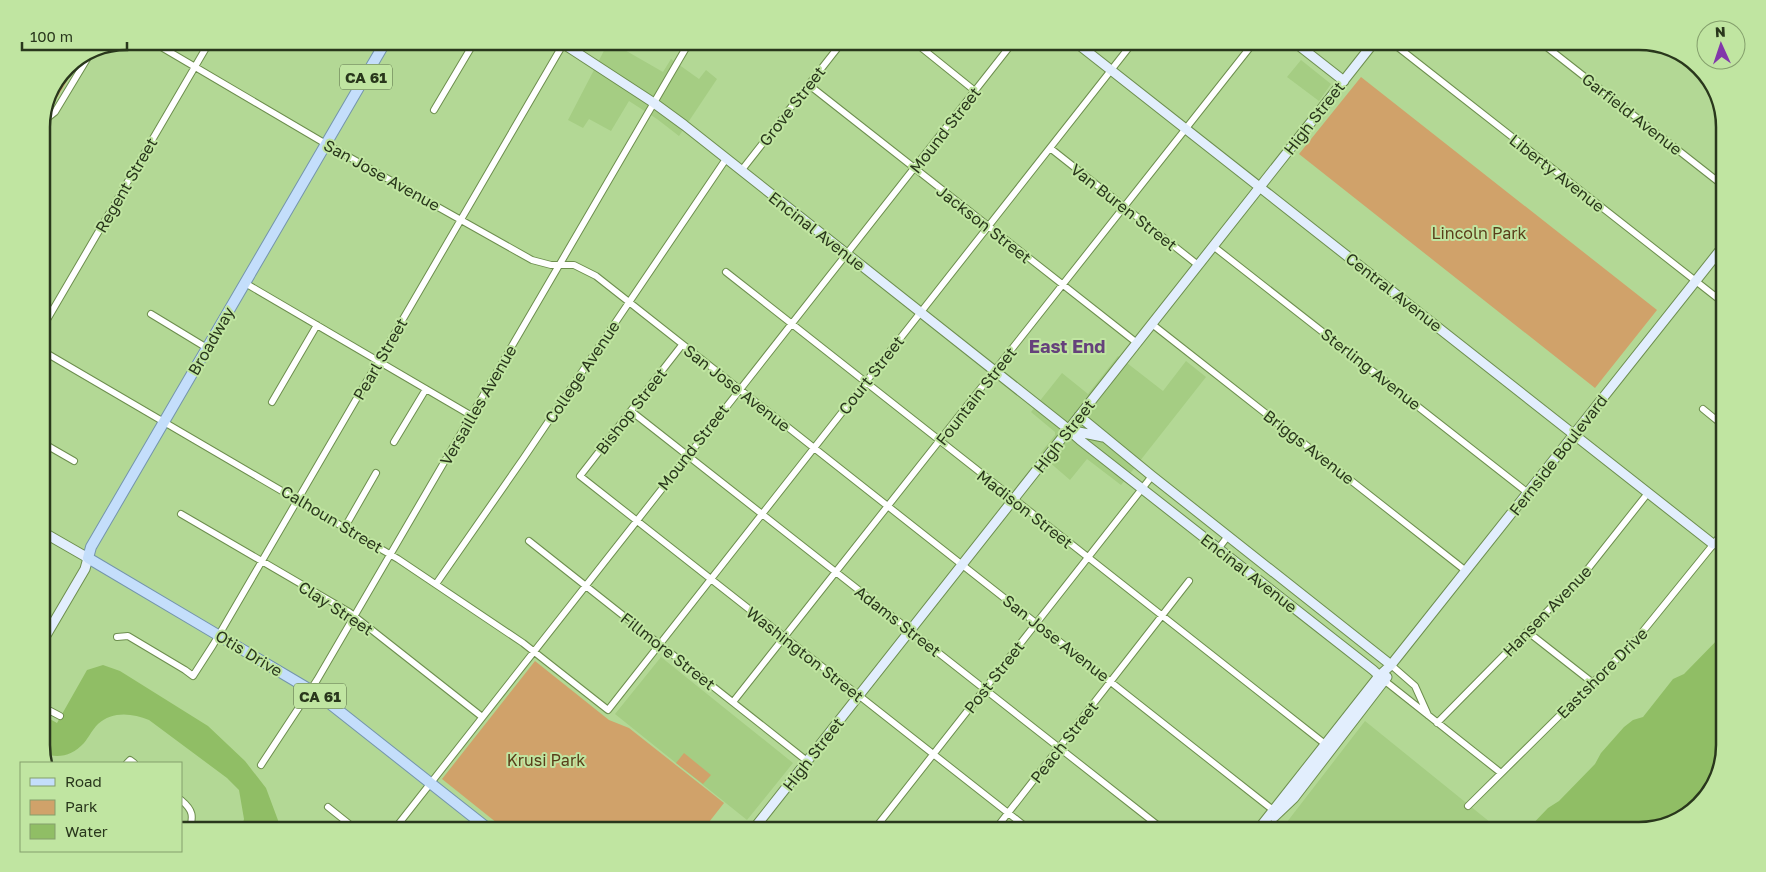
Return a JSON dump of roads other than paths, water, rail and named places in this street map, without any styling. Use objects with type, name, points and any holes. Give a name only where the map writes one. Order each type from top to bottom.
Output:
[{"type":"main road","name":"Broadway","points":[[50,630],[85,569],[91,547],[381,50]]},
{"type":"main road","name":"Encinal Avenue","points":[[574,50],[654,103],[1382,678]]},
{"type":"main road","name":"Central Avenue","points":[[1085,50],[1713,544]]},
{"type":"main road","points":[[1304,50],[1344,81]]},
{"type":"main road","name":"High Street","points":[[761,822],[858,696],[1368,50]]},
{"type":"main road","name":"Fernside Boulevard","points":[[1265,822],[1294,798],[1304,786],[1391,665],[1716,255]]},
{"type":"main road","name":"Encinal Avenue","points":[[1080,416],[1152,476],[1391,665]]},
{"type":"main road","name":"Encinal Avenue","points":[[1069,430],[1105,438]]},
{"type":"main road","name":"Otis Drive","points":[[50,536],[311,690],[480,822]]},
{"type":"main road","name":"Fernside Boulevard","points":[[1269,822],[1316,755],[1382,678]]},
{"type":"main road","points":[[1304,786],[1304,778],[1315,763],[1316,755]]},
{"type":"street","name":"San Jose Avenue","points":[[166,50],[326,144],[532,260],[542,264],[574,265],[585,269],[1276,811]]},
{"type":"street","name":"Regent Street","points":[[50,315],[205,50]]},
{"type":"street","points":[[434,110],[470,50]]},
{"type":"street","name":"Pearl Street","points":[[117,637],[128,636],[193,676],[379,361],[557,50]]},
{"type":"street","name":"Versailles Avenue","points":[[261,765],[311,690],[685,50]]},
{"type":"street","name":"Grove Street","points":[[741,171],[836,50]]},
{"type":"street","points":[[924,50],[975,91]]},
{"type":"street","name":"Mound Street","points":[[400,822],[481,716],[1007,50]]},
{"type":"street","name":"Court Street","points":[[608,710],[1127,50]]},
{"type":"street","name":"Fountain Street","points":[[733,702],[1248,50]]},
{"type":"street","name":"Liberty Avenue","points":[[1401,50],[1716,297]]},
{"type":"street","name":"Garfield Avenue","points":[[1550,50],[1716,180]]},
{"type":"street","points":[[51,115],[84,63]]},
{"type":"street","name":"Jackson Street","points":[[809,85],[1137,343]]},
{"type":"street","name":"Van Buren Street","points":[[1050,148],[1198,265]]},
{"type":"street","name":"College Avenue","points":[[436,584],[726,159]]},
{"type":"street","name":"Sterling Avenue","points":[[1214,246],[1528,493]]},
{"type":"street","name":"Madison Street","points":[[726,272],[939,442],[1325,744]]},
{"type":"street","points":[[245,283],[472,416]]},
{"type":"street","points":[[151,314],[207,348]]},
{"type":"street","name":"Briggs Avenue","points":[[1152,324],[1466,571]]},
{"type":"street","points":[[272,402],[317,325]]},
{"type":"street","name":"Bishop Street","points":[[580,476],[682,345]]},
{"type":"street","name":"Calhoun Street","points":[[50,355],[391,554],[533,651],[608,710]]},
{"type":"street","points":[[394,442],[426,389]]},
{"type":"street","points":[[1703,409],[1716,420]]},
{"type":"street","name":"Adams Street","points":[[631,411],[1154,822]]},
{"type":"street","points":[[50,447],[74,461]]},
{"type":"street","points":[[345,527],[376,473]]},
{"type":"street","name":"Washington Street","points":[[580,476],[1020,822]]},
{"type":"street","name":"Post Street","points":[[880,822],[1152,476]]},
{"type":"street","name":"Hansen Avenue","points":[[1437,722],[1584,575],[1648,493]]},
{"type":"street","name":"Clay Street","points":[[181,514],[354,616],[481,716]]},
{"type":"street","points":[[1218,549],[1228,536]]},
{"type":"street","name":"Eastshore Drive","points":[[1468,806],[1648,627],[1716,540]]},
{"type":"street","name":"Fillmore Street","points":[[529,541],[807,761]]},
{"type":"street","name":"Peach Street","points":[[1001,822],[1189,581]]},
{"type":"street","points":[[1528,632],[1593,683]]},
{"type":"street","name":"Encinal Avenue","points":[[1391,665],[1415,686],[1429,716]]},
{"type":"street","name":"Encinal Avenue","points":[[1382,678],[1501,773]]},
{"type":"street","points":[[50,710],[60,716]]},
{"type":"street","points":[[182,801],[189,806],[193,813],[193,822]]},
{"type":"street","points":[[328,807],[347,822]]},
{"type":"water","points":[[1716,641],[1715,760],[1703,788],[1690,803],[1673,814],[1649,821],[1535,822],[1548,808],[1559,801],[1595,764],[1601,753],[1624,727],[1633,720],[1643,717],[1673,679],[1684,674]]},
{"type":"water","points":[[103,665],[120,671],[208,726],[245,761],[266,788],[279,822],[243,822],[239,790],[227,778],[149,720],[143,718],[122,714],[109,717],[98,724],[84,743],[75,751],[59,756],[51,755],[50,719],[57,723],[87,670]]},
{"type":"district","name":"East End","points":[[1067,346]]},
{"type":"park label","name":"Lincoln Park","points":[[1479,233]]},
{"type":"park label","name":"Krusi Park","points":[[546,760]]}]
